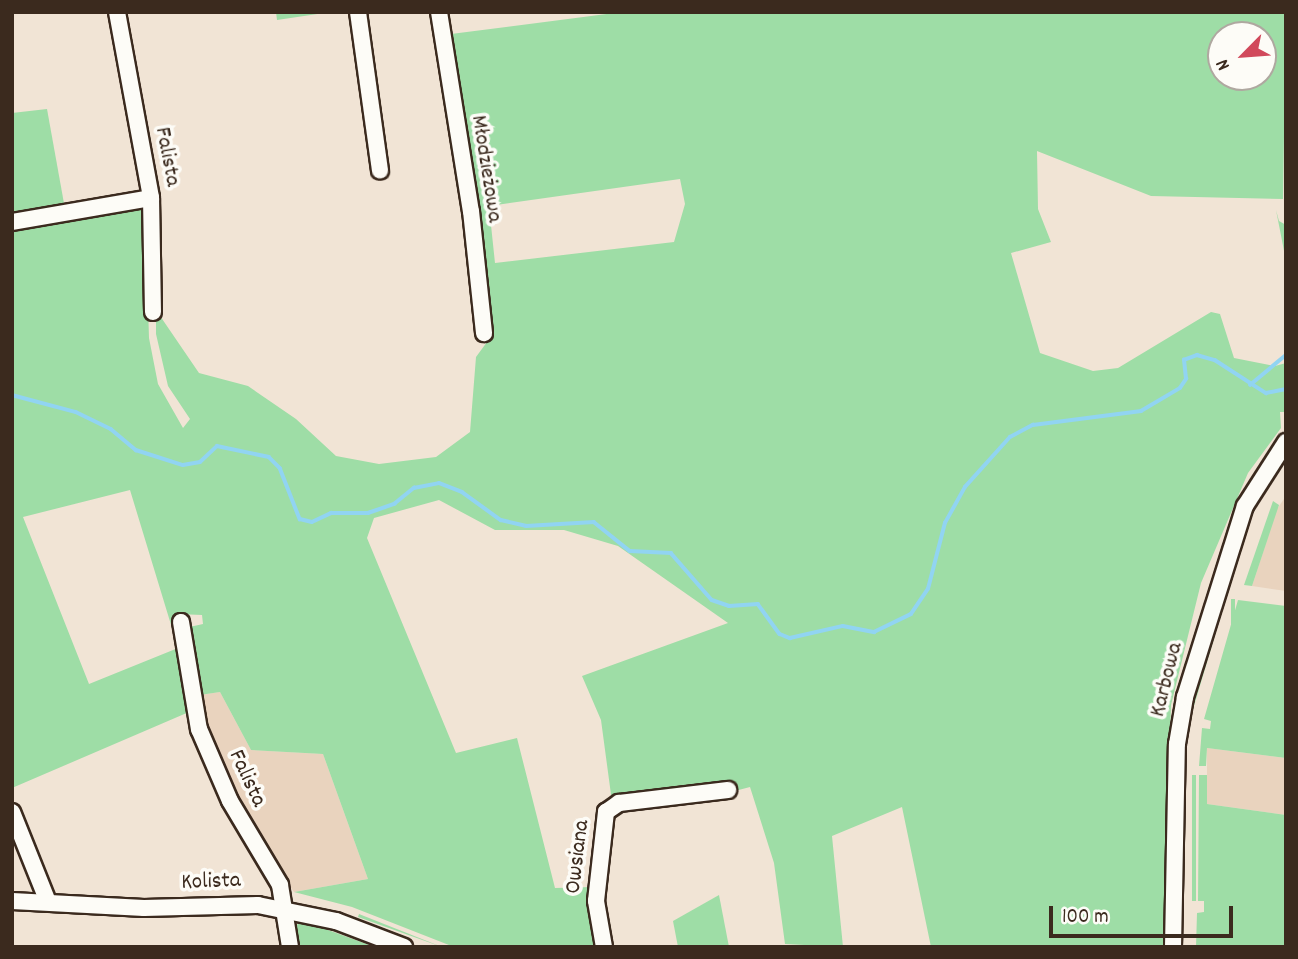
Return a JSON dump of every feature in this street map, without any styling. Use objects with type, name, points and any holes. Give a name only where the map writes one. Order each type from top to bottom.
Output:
[{"type":"street","name":"Falista","points":[[117,12],[151,198],[153,312]]},
{"type":"street","points":[[358,12],[380,170]]},
{"type":"street","name":"Młodzieżowa","points":[[439,12],[471,211],[484,333]]},
{"type":"street","points":[[12,222],[151,198]]},
{"type":"street","name":"Karbowa","points":[[1173,947],[1176,770],[1185,697],[1245,506],[1286,442]]},
{"type":"street","name":"Falista","points":[[181,622],[199,729],[230,802],[280,885],[290,947]]},
{"type":"street","name":"Owsiana","points":[[604,947],[596,901],[606,812],[619,803],[728,790]]},
{"type":"street","points":[[12,812],[48,902]]},
{"type":"street","name":"Kolista","points":[[12,901],[283,908],[336,921],[404,947]]},
{"type":"shaded area","points":[[1286,496],[1286,591],[1252,586],[1277,509]]},
{"type":"shaded area","points":[[220,692],[251,750],[323,754],[368,879],[294,892],[249,830],[193,696]]},
{"type":"shaded area","points":[[1207,748],[1286,758],[1286,815],[1207,804]]},
{"type":"green space","points":[[276,12],[331,12],[277,20]]},
{"type":"green space","points":[[622,12],[1286,12],[1283,199],[1151,196],[1037,151],[1038,209],[1051,242],[1011,253],[1040,353],[1093,371],[1118,368],[1211,312],[1220,314],[1234,358],[1275,366],[1286,363],[1286,412],[1280,412],[1281,428],[1248,473],[1201,583],[1171,705],[1163,947],[931,947],[902,807],[832,836],[843,947],[785,944],[774,863],[750,787],[731,792],[618,794],[612,802],[601,720],[582,676],[728,623],[618,546],[564,530],[495,530],[439,500],[374,518],[367,538],[456,753],[517,738],[555,888],[593,887],[600,947],[454,947],[352,907],[294,892],[368,879],[323,754],[251,750],[220,692],[193,696],[185,628],[203,624],[202,615],[178,614],[172,628],[130,490],[23,517],[89,684],[178,648],[189,712],[12,788],[12,227],[145,204],[149,338],[158,384],[183,428],[190,419],[168,386],[156,334],[156,310],[199,373],[248,386],[296,419],[336,456],[379,464],[436,457],[470,432],[476,357],[487,342],[451,34]],"holes":[[[680,179],[685,204],[674,242],[495,263],[489,206]]]},
{"type":"green space","points":[[47,109],[65,209],[12,216],[12,113]]},
{"type":"green space","points":[[1276,210],[1279,221],[1286,225],[1286,261]]},
{"type":"green space","points":[[1273,501],[1279,505],[1252,586],[1244,585]]},
{"type":"green space","points":[[1226,598],[1191,716],[1187,716],[1222,600]]},
{"type":"green space","points":[[1231,599],[1235,599],[1235,660],[1231,660]]},
{"type":"green space","points":[[1238,600],[1286,606],[1286,758],[1207,748],[1206,766],[1199,766],[1202,728],[1210,729],[1211,721],[1204,719]]},
{"type":"green space","points":[[1192,775],[1196,775],[1196,901],[1192,901]]},
{"type":"green space","points":[[1199,775],[1207,775],[1207,804],[1286,815],[1286,947],[1196,947],[1197,913],[1204,912],[1204,901],[1198,901]]},
{"type":"green space","points":[[719,895],[729,947],[678,947],[673,921]]},
{"type":"green space","points":[[359,914],[442,947],[358,917]]},
{"type":"green space","points":[[301,921],[375,947],[295,947],[294,928]]},
{"type":"waterway","points":[[12,395],[76,412],[111,429],[136,450],[183,465],[200,462],[217,446],[269,457],[280,468],[300,519],[312,522],[331,513],[368,513],[394,504],[414,488],[439,483],[462,492],[501,520],[526,526],[594,522],[630,551],[671,553],[712,600],[729,606],[758,604],[780,634],[790,638],[843,626],[874,632],[911,614],[928,589],[945,523],[965,487],[1010,437],[1033,425],[1141,411],[1180,388],[1186,379],[1184,360],[1197,355],[1215,360],[1266,393],[1286,389]]},
{"type":"waterway","points":[[1250,385],[1286,355]]}]
